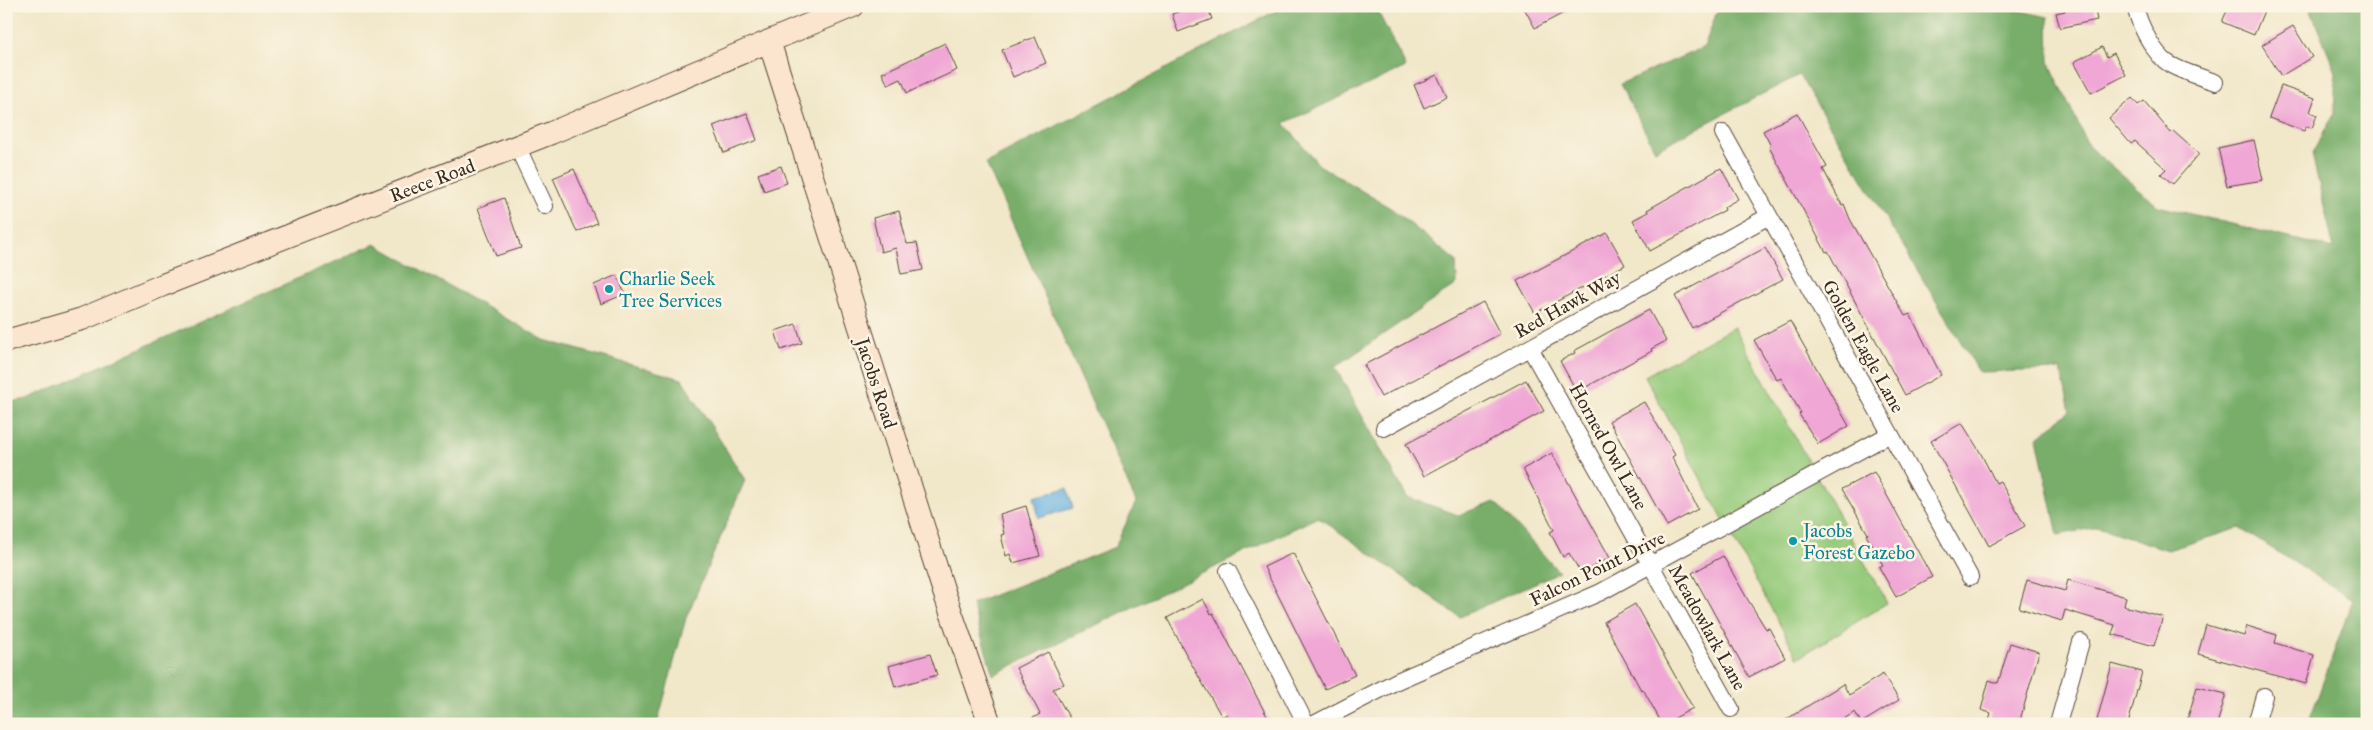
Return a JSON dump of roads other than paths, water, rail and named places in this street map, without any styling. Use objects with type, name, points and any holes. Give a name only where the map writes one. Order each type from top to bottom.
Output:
[{"type":"main road","name":"Reece Road","points":[[6,342],[82,319],[163,285],[517,146],[853,6]]},
{"type":"main road","name":"Jacobs Road","points":[[769,41],[945,594],[990,724]]},
{"type":"street","points":[[2135,6],[2138,19],[2152,44],[2169,64],[2215,82]]},
{"type":"street","name":"Golden Eagle Lane","points":[[1723,133],[1970,577]]},
{"type":"street","points":[[517,146],[545,206]]},
{"type":"street","name":"Red Hawk Way","points":[[1384,428],[1769,216]]},
{"type":"street","name":"Horned Owl Lane","points":[[1530,348],[1651,565]]},
{"type":"street","name":"Falcon Point Drive","points":[[1314,724],[1397,681],[1601,592],[1890,434]]},
{"type":"street","name":"Meadowlark Lane","points":[[1651,565],[1731,709]]},
{"type":"street","points":[[1228,571],[1306,724]]},
{"type":"street","points":[[2058,724],[2081,642]]},
{"type":"street","points":[[2256,724],[2264,696]]},
{"type":"water","points":[[1067,488],[1073,508],[1039,518],[1034,497]]},
{"type":"place","name":"Charlie Seek Tree Services","points":[[609,289]]},
{"type":"place","name":"Jacobs Forest Gazebo","points":[[1793,541]]}]
